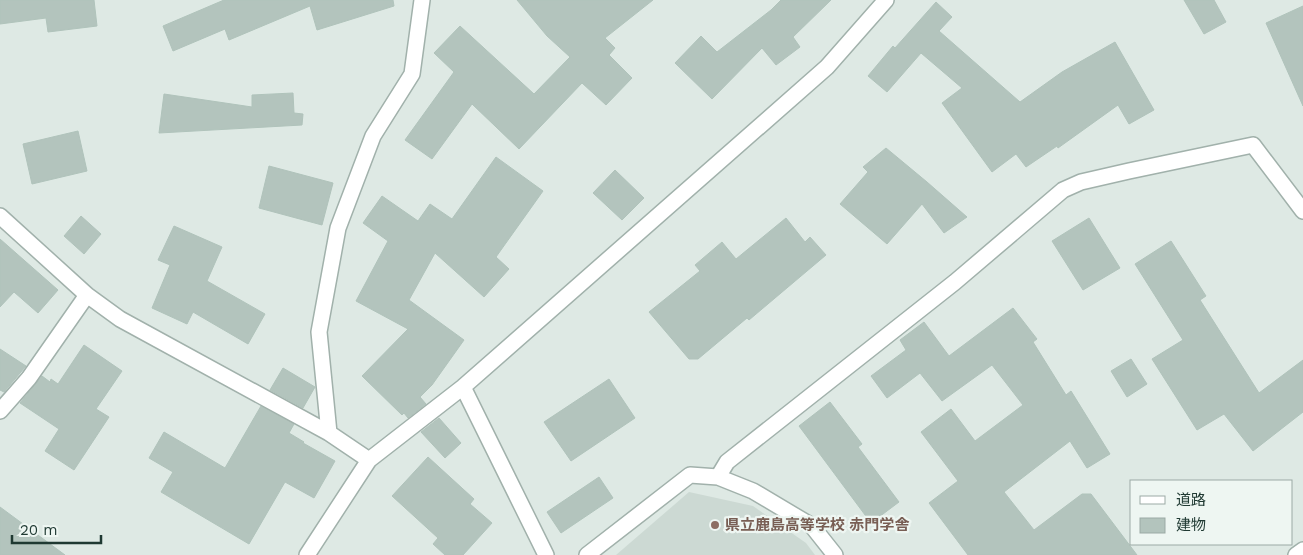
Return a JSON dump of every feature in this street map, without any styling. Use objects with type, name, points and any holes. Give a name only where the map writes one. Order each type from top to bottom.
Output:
[{"type":"street","points":[[329,433],[319,332],[338,228],[374,136],[412,74],[422,0]]},
{"type":"street","points":[[307,555],[369,460],[463,387],[827,67],[886,0]]},
{"type":"street","points":[[718,477],[727,462],[954,282],[1063,190],[1081,182],[1253,145],[1303,211]]},
{"type":"street","points":[[0,216],[87,294],[120,319],[329,433],[369,460]]},
{"type":"street","points":[[0,411],[29,378],[87,294]]},
{"type":"street","points":[[463,387],[546,555]]},
{"type":"street","points":[[587,555],[690,475],[718,477],[753,491],[812,526],[834,555]]},
{"type":"street","points":[[1296,555],[1303,550]]},
{"type":"shaded area","name":"県立鹿島高等学校 赤門学舎","points":[[689,492],[753,506],[806,543],[815,555],[616,555]]},
{"type":"building","points":[[0,0],[94,0],[97,26],[48,32],[46,18],[0,24]]},
{"type":"building","points":[[224,0],[393,0],[394,6],[317,30],[310,6],[229,40],[225,29],[173,51],[163,26]]},
{"type":"building","points":[[517,0],[653,0],[605,38],[615,48],[609,55],[632,78],[606,105],[582,83],[519,149],[472,104],[432,159],[405,140],[454,72],[434,53],[460,26],[534,94],[570,57],[547,36]]},
{"type":"building","points":[[781,0],[831,0],[793,37],[800,47],[776,65],[762,48],[712,99],[675,63],[701,36],[717,52]]},
{"type":"building","points":[[1184,0],[1214,0],[1226,22],[1204,34]]},
{"type":"building","points":[[936,2],[952,17],[939,31],[1020,102],[1062,72],[1115,42],[1154,110],[1129,124],[1118,105],[1058,148],[1057,146],[1026,167],[1016,154],[992,172],[942,103],[962,88],[921,53],[887,92],[868,76],[893,46],[895,48]]},
{"type":"building","points":[[1303,6],[1303,106],[1266,23]]},
{"type":"building","points":[[293,93],[294,113],[303,114],[302,125],[159,133],[164,94],[252,107],[252,95]]},
{"type":"building","points":[[78,131],[87,171],[32,184],[23,144]]},
{"type":"building","points":[[886,148],[967,217],[944,233],[922,204],[887,244],[840,204],[868,172],[863,167]]},
{"type":"building","points":[[496,157],[543,191],[496,257],[509,269],[484,297],[435,253],[409,300],[464,340],[432,385],[420,397],[426,404],[408,418],[404,413],[402,415],[362,376],[408,329],[356,301],[388,241],[363,223],[382,196],[418,221],[430,204],[452,219]]},
{"type":"building","points":[[269,166],[333,183],[322,225],[259,208]]},
{"type":"building","points":[[615,170],[644,198],[622,220],[593,193]]},
{"type":"building","points":[[81,216],[101,234],[84,254],[64,236]]},
{"type":"building","points":[[786,218],[805,242],[810,237],[826,255],[749,320],[747,318],[698,359],[689,359],[649,312],[700,271],[695,265],[722,242],[736,259]]},
{"type":"building","points":[[1089,218],[1120,268],[1083,290],[1052,241]]},
{"type":"building","points":[[174,226],[222,247],[207,281],[265,314],[248,344],[193,312],[187,324],[152,308],[170,265],[158,260]]},
{"type":"building","points":[[0,239],[58,290],[38,313],[14,292],[0,307]]},
{"type":"building","points":[[1171,241],[1206,296],[1200,300],[1259,393],[1303,360],[1303,412],[1253,451],[1224,414],[1197,430],[1152,359],[1183,340],[1135,264]]},
{"type":"building","points":[[1013,308],[1037,339],[1033,342],[1066,395],[1071,391],[1110,454],[1087,468],[1070,441],[1004,492],[1034,530],[1082,494],[1091,494],[1137,555],[968,555],[929,503],[958,481],[921,432],[951,409],[975,441],[1023,405],[992,365],[942,401],[920,373],[887,398],[871,376],[906,350],[900,340],[924,322],[949,356]]},
{"type":"building","points":[[84,345],[122,371],[96,409],[109,417],[74,470],[45,451],[59,429],[20,403],[42,376],[50,382],[51,379],[58,384]]},
{"type":"building","points":[[0,349],[26,366],[4,392],[0,390]]},
{"type":"building","points":[[1131,359],[1147,384],[1127,397],[1111,371]]},
{"type":"building","points":[[283,368],[315,387],[303,408],[270,390]]},
{"type":"building","points":[[609,379],[635,418],[571,461],[544,422]]},
{"type":"building","points":[[830,402],[862,444],[858,447],[899,502],[871,523],[799,426]]},
{"type":"building","points":[[261,406],[294,424],[289,433],[335,461],[314,498],[285,482],[249,544],[161,492],[173,472],[149,458],[164,432],[225,468]]},
{"type":"building","points":[[439,418],[461,443],[445,458],[421,432]]},
{"type":"building","points":[[428,457],[474,499],[470,504],[492,523],[463,555],[445,555],[433,544],[438,538],[392,496]]},
{"type":"building","points":[[599,477],[613,498],[561,533],[547,512]]},
{"type":"building","points":[[0,507],[65,555],[0,555]]},
{"type":"place","name":"県立鹿島高等学校 赤門学舎","points":[[715,525]]}]
